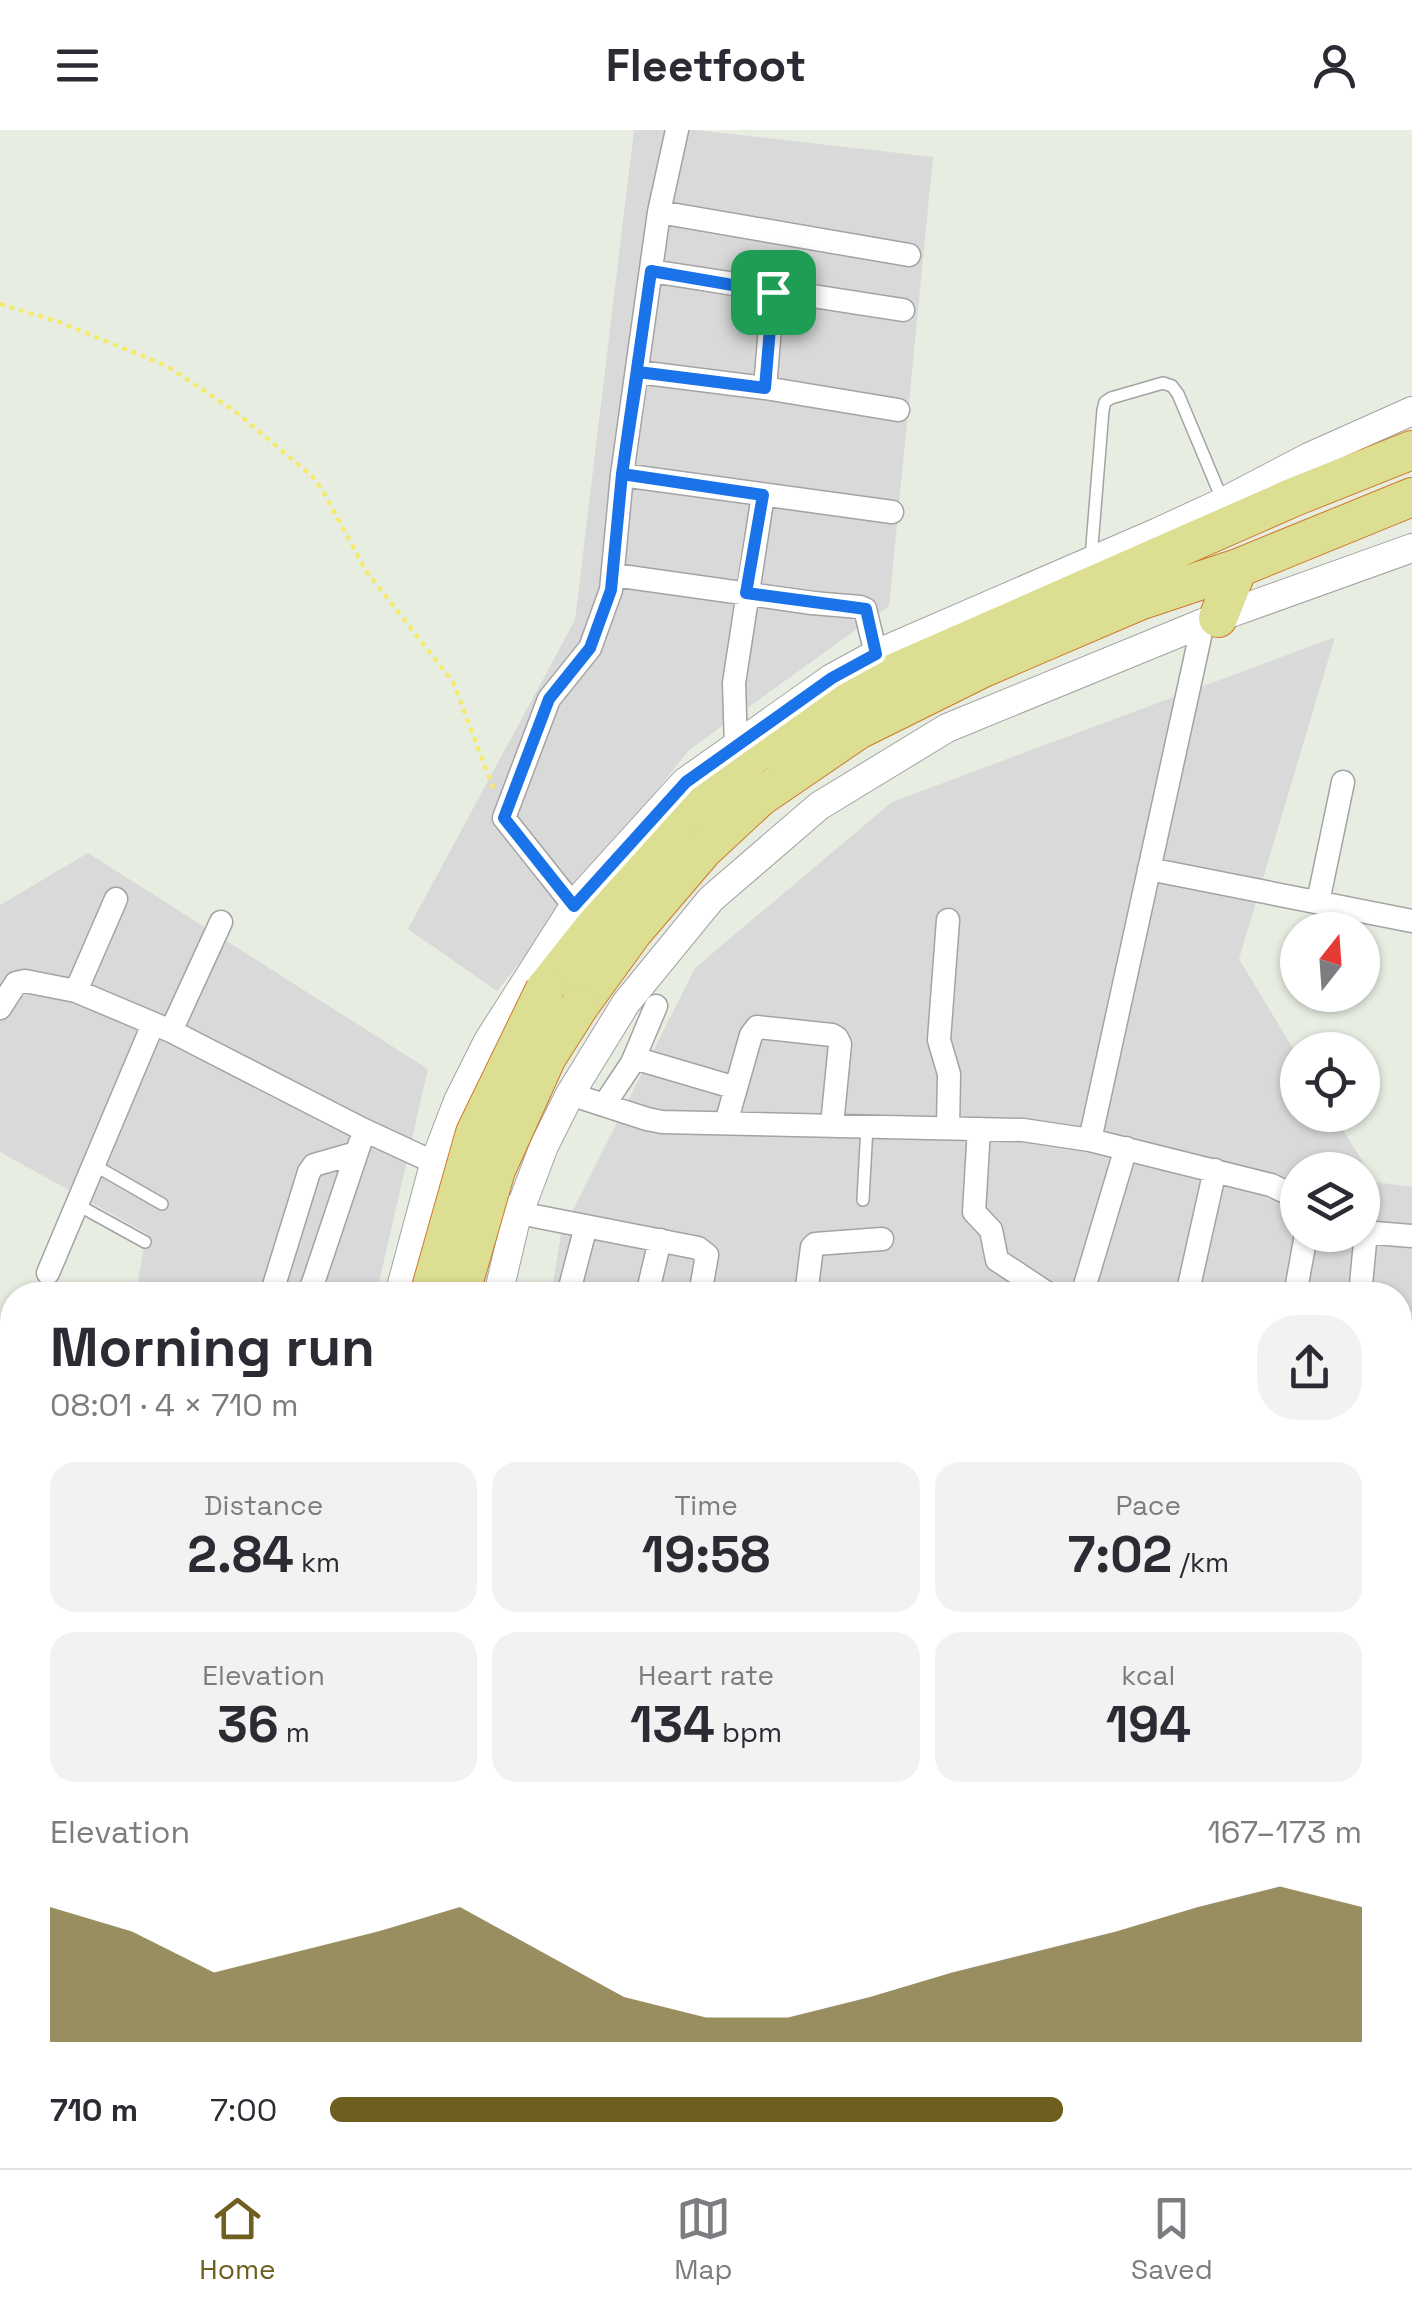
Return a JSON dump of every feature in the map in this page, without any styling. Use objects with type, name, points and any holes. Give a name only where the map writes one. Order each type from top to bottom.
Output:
[{"type":"highway","points":[[433,1282],[475,1133],[545,990],[680,820],[752,756],[862,687],[1176,536],[1294,497],[1412,450]]},
{"type":"highway","points":[[464,1282],[496,1170],[547,1057],[632,932],[704,849],[760,797],[858,730],[983,668],[1121,608],[1238,568],[1412,497]]},
{"type":"highway","points":[[1210,620],[1238,568]]},
{"type":"street","points":[[574,906],[504,818],[549,699],[590,648],[611,590],[622,474],[651,271],[677,130]]},
{"type":"street","points":[[660,212],[909,256]]},
{"type":"street","points":[[651,271],[902,310]]},
{"type":"street","points":[[765,388],[773,292]]},
{"type":"street","points":[[638,372],[898,410]]},
{"type":"street","points":[[403,1282],[438,1154],[458,1100],[488,1041],[574,906],[686,782],[832,678],[876,654],[1091,562],[1176,536],[1223,502],[1300,461],[1412,411]]},
{"type":"street","points":[[622,474],[892,512]]},
{"type":"street","points":[[736,746],[734,683],[763,495]]},
{"type":"street","points":[[501,1282],[515,1223],[544,1146],[570,1094],[626,1003],[711,899],[819,806],[947,728],[1210,620],[1412,548]]},
{"type":"street","points":[[614,575],[866,609],[876,654]]},
{"type":"street","points":[[1090,1140],[1149,869],[1210,620]]},
{"type":"street","points":[[1318,902],[1344,782]]},
{"type":"street","points":[[1149,869],[1412,921]]},
{"type":"street","points":[[76,991],[116,899]]},
{"type":"street","points":[[948,920],[939,1040],[949,1074],[948,1128]]},
{"type":"street","points":[[48,1273],[94,1165],[162,1028],[221,922]]},
{"type":"street","points":[[0,1008],[16,983],[24,981],[76,991],[162,1028],[364,1130],[438,1154],[522,1206],[586,1226],[704,1251],[707,1260],[703,1282]]},
{"type":"street","points":[[604,1105],[634,1058],[656,1006]]},
{"type":"street","points":[[726,1123],[750,1035],[757,1027],[837,1038],[840,1044],[832,1125]]},
{"type":"street","points":[[634,1058],[736,1088]]},
{"type":"street","points":[[570,1094],[662,1122],[1023,1130],[1126,1148],[1280,1189]]},
{"type":"street","points":[[979,1128],[974,1212],[990,1230],[997,1260],[1030,1282]]},
{"type":"street","points":[[313,1282],[364,1130]]},
{"type":"street","points":[[1086,1282],[1126,1148]]},
{"type":"street","points":[[275,1282],[309,1172],[319,1163],[356,1153]]},
{"type":"street","points":[[1190,1282],[1214,1170]]},
{"type":"street","points":[[571,1282],[586,1226]]},
{"type":"street","points":[[1380,1233],[1412,1236]]},
{"type":"street","points":[[808,1282],[815,1244],[882,1239]]},
{"type":"street","points":[[651,1282],[660,1240]]},
{"type":"street","points":[[1297,1282],[1303,1252]]},
{"type":"street","points":[[1361,1282],[1363,1252]]},
{"type":"lane","points":[[1091,562],[1103,410],[1111,398],[1163,383],[1172,386],[1223,502]]},
{"type":"lane","points":[[863,1200],[866,1126]]},
{"type":"lane","points":[[94,1165],[162,1204]]},
{"type":"lane","points":[[78,1204],[146,1242]]},
{"type":"path","points":[[0,304],[59,322],[167,366],[236,412],[318,483],[366,571],[453,682],[504,818]]},
{"type":"shaded area","points":[[634,130],[696,130],[933,157],[889,606],[689,750],[497,991],[408,929],[575,620]]},
{"type":"shaded area","points":[[1335,637],[1239,959],[1283,1032],[1280,1032],[1280,1132],[1344,1132],[1357,1152],[1280,1152],[1280,1252],[1380,1252],[1380,1183],[1412,1187],[1412,1282],[553,1282],[561,1234],[695,968],[892,802]]},
{"type":"shaded area","points":[[88,853],[428,1069],[379,1282],[138,1282],[146,1233],[0,1152],[0,905]]},
{"type":"route","points":[[773,292],[651,271],[622,474],[611,590],[590,648],[549,699],[504,818],[574,906],[686,782],[832,678],[876,654],[866,609],[746,593],[763,495],[622,474],[638,372],[765,388],[773,292]]}]
